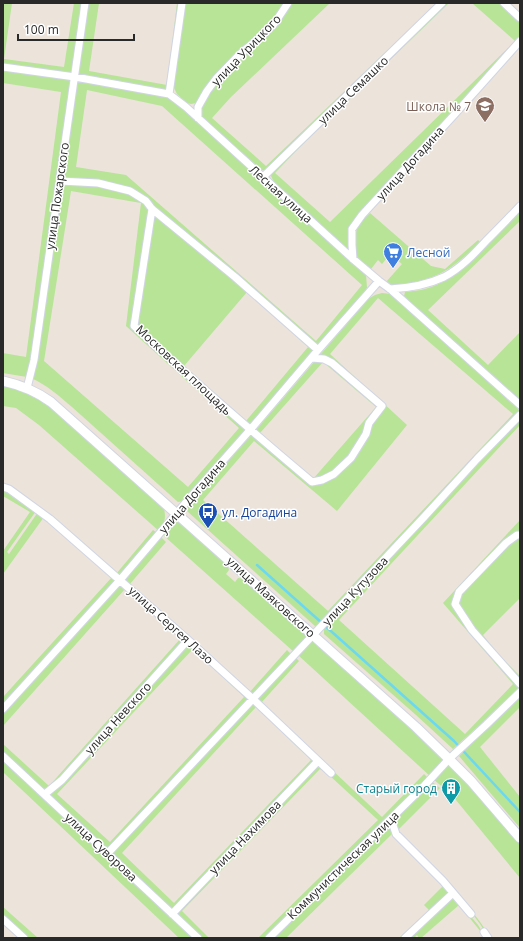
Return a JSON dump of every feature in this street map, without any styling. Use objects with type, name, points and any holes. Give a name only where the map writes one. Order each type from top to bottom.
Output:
[{"type":"main road","name":"улица Маяковского","points":[[3,381],[27,388],[51,402],[416,727],[471,781],[520,838]]},
{"type":"street","name":"улица Пожарского","points":[[27,388],[34,360],[74,77],[86,3]]},
{"type":"street","points":[[169,94],[182,3]]},
{"type":"street","name":"улица Урицкого","points":[[198,118],[198,107],[216,79],[240,54],[274,24],[288,3]]},
{"type":"street","name":"улица Семашко","points":[[263,177],[442,3]]},
{"type":"street","points":[[504,3],[520,18]]},
{"type":"street","name":"улица Догадина","points":[[354,259],[352,229],[362,215],[520,41]]},
{"type":"street","name":"Лесная улица","points":[[3,67],[74,77],[169,94],[186,107],[354,259],[390,289],[520,405]]},
{"type":"street","points":[[186,107],[198,107]]},
{"type":"street","points":[[60,181],[98,183],[130,191],[146,201],[152,208],[235,277],[318,350]]},
{"type":"street","points":[[390,289],[425,284],[451,273],[466,261],[520,206]]},
{"type":"street","name":"Московская площадь","points":[[152,208],[134,326],[250,430]]},
{"type":"street","name":"улица Догадина","points":[[3,709],[120,580],[379,281]]},
{"type":"street","points":[[250,430],[312,482],[322,480],[334,474],[351,458],[366,434],[369,423],[382,406],[332,362],[324,359],[312,358]]},
{"type":"street","name":"улица Кутузова","points":[[108,854],[477,459],[520,415]]},
{"type":"street","name":"улица Сергея Лазо","points":[[3,487],[50,519],[120,580],[253,699],[331,773]]},
{"type":"street","points":[[520,535],[517,535],[506,543],[459,592],[455,604],[472,630],[520,684]]},
{"type":"street","name":"улица Невского","points":[[45,794],[62,780],[188,640]]},
{"type":"street","name":"Коммунистическая улица","points":[[269,938],[391,819],[449,759],[520,692]]},
{"type":"street","name":"улица Суворова","points":[[3,756],[198,938]]},
{"type":"street","name":"улица Нахимова","points":[[172,914],[318,761]]},
{"type":"street","points":[[391,819],[396,834],[443,881],[471,914]]},
{"type":"street","points":[[405,938],[453,893]]},
{"type":"street","points":[[3,919],[24,938]]},
{"type":"green space","points":[[3,3],[12,3],[4,59],[64,67],[74,3],[84,3],[73,74],[3,64]]},
{"type":"green space","points":[[88,3],[99,3],[89,71],[167,85],[177,3],[180,3],[169,84],[166,90],[78,74]]},
{"type":"green space","points":[[184,3],[285,3],[273,20],[239,50],[215,76],[196,103],[191,104],[187,103],[177,94],[174,88],[174,76]]},
{"type":"green space","points":[[292,3],[330,3],[231,97],[212,118],[266,166],[437,3],[266,170],[262,170],[204,120],[201,115],[201,108],[218,80]]},
{"type":"green space","points":[[445,3],[449,3],[275,173],[330,222],[515,41],[472,3],[501,3],[520,22],[520,38],[349,229],[348,249],[274,182],[271,176],[272,171]]},
{"type":"green space","points":[[3,70],[72,80],[32,359],[27,377],[3,373],[3,353],[26,357],[61,92],[3,83]]},
{"type":"green space","points":[[77,81],[168,98],[176,103],[366,275],[367,288],[363,295],[317,346],[131,189],[62,179]],"holes":[[[87,90],[162,106],[362,285],[316,341],[126,175],[76,167]]]},
{"type":"green space","points":[[62,185],[98,185],[130,193],[144,202],[149,209],[131,326],[246,430],[183,501],[178,502],[72,407],[48,387],[31,378]],"holes":[[[71,191],[141,203],[126,326],[239,428],[188,487],[44,361]]]},
{"type":"green space","points":[[153,212],[234,278],[314,350],[249,426],[136,325]],"holes":[[[247,292],[308,347],[246,421],[184,366]]]},
{"type":"green space","points":[[520,212],[520,221],[428,310],[488,365],[520,332],[520,401],[406,300],[404,296],[405,292],[432,287],[462,270]]},
{"type":"green space","points":[[370,213],[431,266],[445,269],[478,240],[480,242],[455,265],[437,275],[416,282],[390,285],[386,282],[402,264],[390,254],[382,264],[378,260],[371,269],[360,260],[356,253],[355,238],[357,230],[360,223]]},
{"type":"green space","points":[[382,293],[391,294],[519,410],[518,413],[321,623],[315,626],[187,511],[188,505],[255,431],[368,299]],"holes":[[[378,298],[513,414],[328,611],[203,500],[254,441],[337,511],[407,425],[330,354]],[[323,362],[376,407],[313,479],[260,433]]]},
{"type":"green space","points":[[3,385],[20,389],[46,403],[164,508],[165,515],[163,525],[159,531],[39,425],[16,408],[3,406]]},
{"type":"green space","points":[[520,419],[520,425],[339,620],[465,734],[513,684],[443,603],[520,520],[520,598],[483,635],[498,654],[520,676],[520,686],[453,749],[324,634],[324,626],[476,463]]},
{"type":"green space","points":[[3,489],[36,511],[7,552],[9,554],[38,512],[44,517],[3,574],[3,551],[30,512],[3,496]]},
{"type":"green space","points":[[180,521],[227,564],[229,570],[226,574],[235,582],[238,578],[245,579],[307,635],[305,640],[294,652],[163,535],[173,524]]},
{"type":"green space","points":[[153,530],[157,533],[119,577],[116,574]]},
{"type":"green space","points":[[161,537],[166,542],[129,585],[123,581]]},
{"type":"green space","points":[[113,576],[117,579],[3,703],[3,697]]},
{"type":"green space","points":[[121,583],[186,640],[60,780],[45,792],[3,753],[3,744],[49,786],[181,638],[125,589],[3,726],[3,713]]},
{"type":"green space","points":[[314,641],[413,729],[444,759],[430,776],[298,655],[308,643]]},
{"type":"green space","points":[[189,642],[251,699],[108,851],[48,794]],"holes":[[[193,649],[244,697],[110,842],[57,794]]]},
{"type":"green space","points":[[287,650],[292,655],[253,697],[249,693]]},
{"type":"green space","points":[[295,657],[299,661],[261,703],[382,817],[424,774],[428,778],[266,938],[258,938],[378,820],[329,775],[320,769],[182,911],[209,938],[202,938],[175,913],[318,763],[256,700]]},
{"type":"green space","points":[[520,696],[520,707],[480,747],[520,797],[520,828],[459,756]]},
{"type":"green space","points":[[254,702],[316,762],[173,911],[110,853]],"holes":[[[256,707],[311,760],[174,903],[122,853]]]},
{"type":"green space","points":[[3,759],[195,938],[179,938],[3,772]]},
{"type":"green space","points":[[449,764],[468,783],[520,843],[520,878],[451,794],[433,779],[444,767]]},
{"type":"green space","points":[[431,781],[440,788],[396,832],[393,818]]},
{"type":"green space","points":[[389,823],[443,884],[392,834],[286,938],[272,938]]},
{"type":"green space","points":[[396,832],[435,869],[459,895],[491,938],[489,938],[468,908]]},
{"type":"green space","points":[[444,885],[451,893],[403,938],[399,938],[429,910],[424,905]]},
{"type":"green space","points":[[453,895],[478,925],[486,938],[459,905],[421,938],[417,935],[414,938],[407,938]]},
{"type":"green space","points":[[3,907],[38,938],[28,938],[3,916]]},
{"type":"waterway","points":[[257,565],[454,741],[520,812]]},
{"type":"place","name":"Школа № 7","points":[[485,123]]},
{"type":"place","name":"Лесной","points":[[393,269]]},
{"type":"place","name":"ул. Догадина","points":[[208,529]]},
{"type":"place","name":"Старый город","points":[[451,805]]}]
